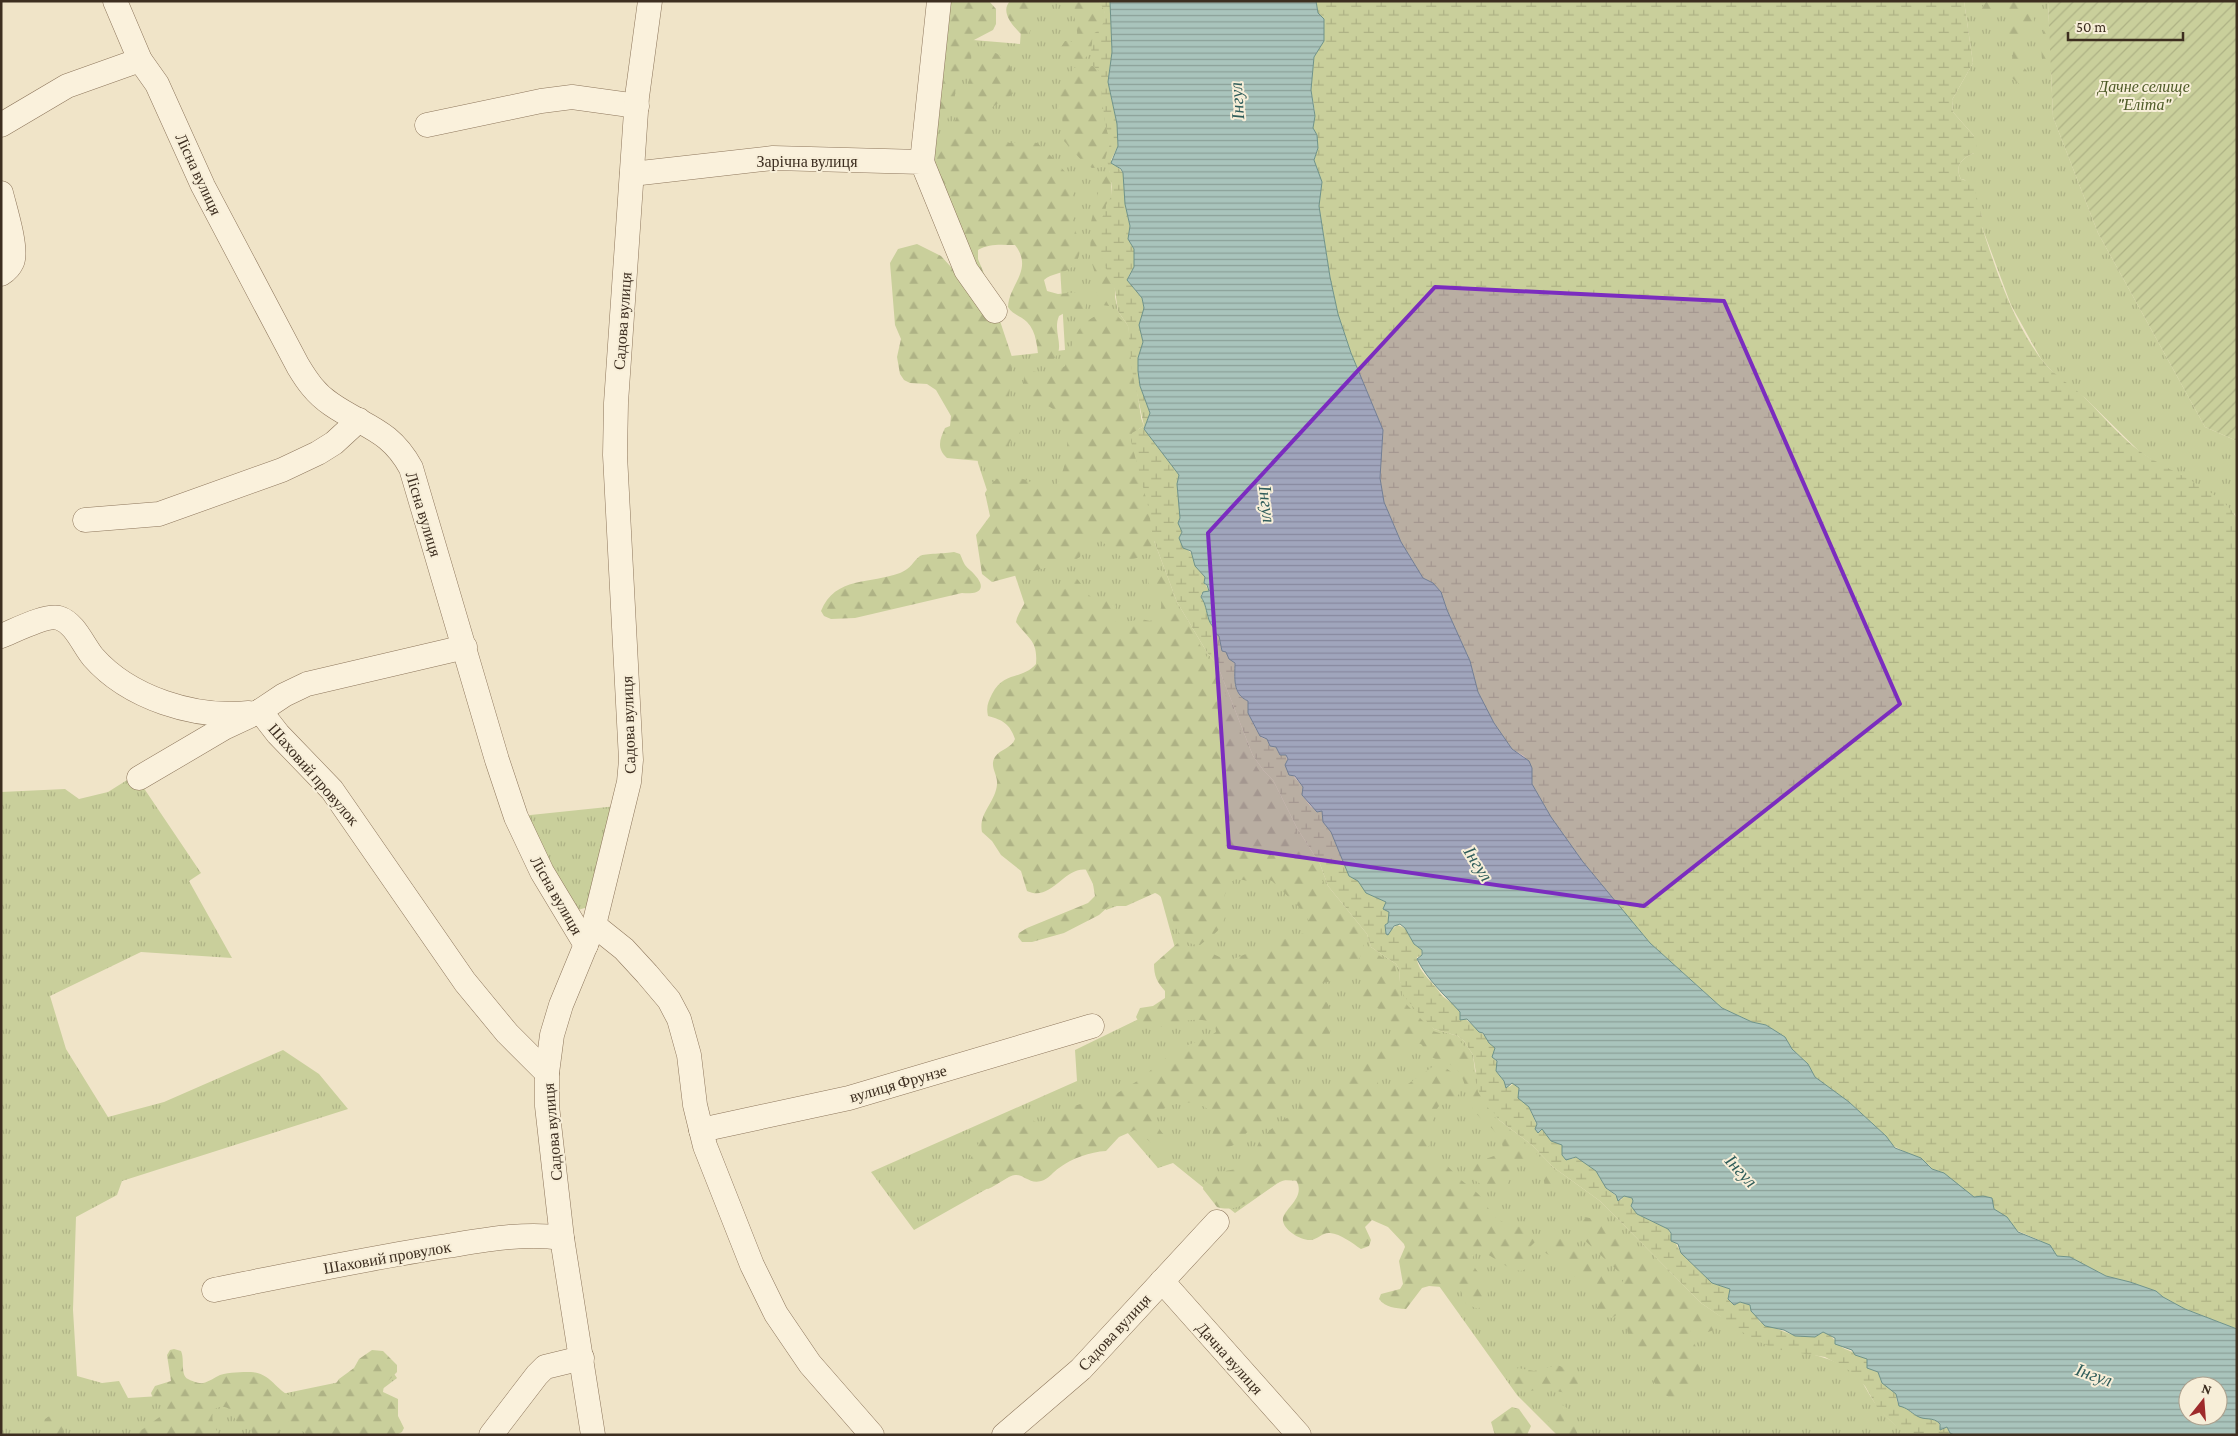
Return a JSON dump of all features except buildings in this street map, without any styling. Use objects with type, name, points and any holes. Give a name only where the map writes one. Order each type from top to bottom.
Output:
[{"type":"street","name":"Лісна вулиця","points":[[115,1],[140,60],[157,84],[203,186],[298,366],[319,395],[380,431],[395,443],[411,468],[516,817],[542,872],[590,935]]},
{"type":"street","name":"Садова вулиця","points":[[593,1435],[562,1238],[547,1106],[547,1073],[552,1035],[561,1005],[590,935],[629,782],[631,760],[615,455],[616,404],[637,106],[650,1]]},
{"type":"street","points":[[939,1],[922,162],[966,270],[995,311]]},
{"type":"street","points":[[1,125],[68,86],[140,60]]},
{"type":"street","points":[[427,124],[541,101],[572,97],[637,106]]},
{"type":"street","name":"Зарічна вулиця","points":[[632,174],[773,158],[922,162]]},
{"type":"street","points":[[1,192],[13,249],[13,261],[7,270],[1,274]]},
{"type":"street","points":[[84,520],[159,514],[282,470],[318,453],[334,443],[359,420]]},
{"type":"street","name":"Шаховий провулок","points":[[1,636],[50,617],[60,618],[75,631],[91,655],[105,670],[124,683],[169,704],[186,710],[234,715],[260,711],[278,734],[332,790],[464,982],[507,1032],[547,1073]]},
{"type":"street","points":[[139,778],[224,728],[260,711],[284,695],[307,684],[465,647]]},
{"type":"street","points":[[590,935],[624,949],[669,1000],[679,1019],[689,1056],[696,1106],[705,1146],[752,1265],[776,1314],[810,1364],[872,1435]]},
{"type":"street","name":"вулиця Фрунзе","points":[[701,1130],[849,1098],[1092,1026]]},
{"type":"street","name":"Садова вулиця","points":[[1004,1435],[1081,1369],[1217,1222]]},
{"type":"street","name":"Шаховий провулок","points":[[214,1290],[379,1256],[476,1242],[538,1236],[562,1238]]},
{"type":"street","name":"Дачна вулиця","points":[[1162,1282],[1298,1435]]},
{"type":"street","points":[[491,1435],[545,1367],[582,1358]]},
{"type":"highlighted area","points":[[1435,287],[1724,301],[1900,704],[1644,906],[1229,847],[1208,533]]},
{"type":"green space","points":[[944,1],[989,1],[996,9],[996,24],[993,30],[972,41],[971,63],[957,81],[954,99],[946,123],[939,124],[934,121]]},
{"type":"green space","points":[[1010,1],[1033,1],[1031,27],[1028,37],[1023,36],[1009,20],[1006,10]]},
{"type":"green space","points":[[1023,1],[1098,1],[1104,7],[1115,297],[1118,311],[1128,326],[1141,418],[1144,426],[1132,433],[1153,538],[1177,602],[1208,654],[1217,664],[1253,756],[1273,780],[1297,828],[1320,864],[1328,886],[1367,934],[1371,947],[1396,964],[1399,969],[1400,982],[1434,1029],[1458,1036],[1464,1041],[1473,1055],[1475,1071],[1499,1120],[1532,1145],[1553,1167],[1600,1201],[1701,1303],[1720,1316],[1849,1369],[1861,1380],[1884,1414],[1910,1435],[1557,1435],[1517,1395],[1409,1244],[1373,1210],[1302,1181],[1282,1180],[1235,1213],[1173,1163],[1158,1168],[1114,1117],[914,1230],[871,1172],[1077,1081],[1075,1050],[1188,995],[1159,890],[1106,910],[1084,866],[1037,742],[1046,669],[978,463],[965,361],[1065,350],[1055,183],[919,166],[937,37],[1020,44]]},
{"type":"green space","points":[[1077,1],[1099,2],[1105,15],[1101,27],[1093,34],[1091,53],[1081,61],[1069,58],[1061,47],[1065,41],[1076,42],[1077,32],[1074,11]]},
{"type":"green space","points":[[1098,1],[1110,1],[1112,52],[1108,82],[1117,124],[1118,146],[1111,160],[1123,173],[1126,191],[1125,204],[1130,226],[1128,239],[1134,249],[1134,267],[1128,277],[1130,284],[1142,298],[1144,308],[1141,333],[1143,342],[1138,371],[1140,386],[1150,413],[1144,429],[1179,475],[1177,484],[1182,536],[1186,548],[1192,554],[1195,566],[1206,577],[1204,582],[1209,591],[1201,594],[1201,597],[1215,633],[1219,636],[1224,652],[1234,662],[1237,691],[1248,701],[1250,716],[1256,729],[1262,738],[1267,739],[1270,746],[1276,747],[1280,755],[1286,755],[1289,771],[1303,787],[1302,795],[1311,807],[1322,811],[1323,822],[1331,832],[1349,876],[1358,881],[1371,895],[1386,902],[1384,909],[1389,912],[1388,923],[1385,925],[1386,935],[1397,925],[1405,928],[1414,944],[1422,950],[1421,956],[1417,957],[1419,967],[1442,996],[1458,1008],[1461,1016],[1490,1041],[1496,1050],[1493,1056],[1497,1063],[1496,1071],[1509,1087],[1514,1083],[1519,1088],[1518,1096],[1529,1107],[1537,1126],[1544,1130],[1551,1141],[1562,1145],[1562,1155],[1572,1159],[1576,1157],[1596,1171],[1606,1188],[1621,1200],[1624,1196],[1632,1198],[1631,1206],[1637,1214],[1668,1229],[1681,1253],[1712,1283],[1730,1289],[1734,1305],[1740,1302],[1750,1305],[1751,1311],[1760,1322],[1790,1334],[1815,1337],[1823,1332],[1827,1333],[1845,1349],[1867,1359],[1867,1368],[1878,1372],[1881,1381],[1896,1394],[1897,1402],[1915,1415],[1938,1421],[1941,1430],[1947,1427],[1949,1432],[1954,1435],[1910,1435],[1900,1430],[1878,1409],[1865,1386],[1850,1371],[1825,1357],[1775,1349],[1751,1338],[1701,1303],[1600,1201],[1553,1167],[1532,1145],[1499,1120],[1479,1091],[1473,1055],[1464,1041],[1458,1036],[1434,1029],[1413,1007],[1404,996],[1399,969],[1396,964],[1371,947],[1367,934],[1328,886],[1320,864],[1297,828],[1273,780],[1253,756],[1217,664],[1208,654],[1177,602],[1153,538],[1148,506],[1131,441],[1132,433],[1144,426],[1132,370],[1128,326],[1118,311],[1115,290],[1101,256],[1102,218],[1111,196],[1112,187],[1107,159],[1110,141],[1105,123],[1099,71],[1093,66],[1091,53],[1093,34],[1101,27],[1105,14]]},
{"type":"green space","points":[[1316,1],[1964,1],[1973,63],[1952,100],[1953,112],[1974,136],[1977,144],[1974,153],[1960,163],[1958,170],[1961,179],[1973,183],[1987,244],[2006,295],[2022,329],[2046,365],[2086,399],[2126,440],[2152,459],[2220,499],[2237,519],[2237,1329],[2185,1309],[2156,1291],[2106,1276],[2070,1257],[2057,1256],[2041,1241],[2016,1230],[2010,1222],[1994,1209],[1993,1205],[1974,1197],[1932,1169],[1928,1164],[1890,1144],[1886,1136],[1849,1102],[1815,1077],[1808,1064],[1792,1049],[1785,1037],[1766,1025],[1752,1022],[1722,1008],[1650,943],[1583,862],[1551,817],[1532,784],[1532,768],[1524,756],[1512,749],[1494,723],[1478,692],[1470,661],[1441,592],[1433,583],[1423,578],[1401,542],[1384,502],[1380,478],[1383,430],[1351,353],[1338,314],[1319,206],[1322,182],[1314,160],[1318,148],[1313,128],[1315,112],[1311,90],[1314,57],[1320,47],[1324,23],[1318,13]]},
{"type":"green space","points":[[1964,1],[2048,1],[2053,117],[2098,233],[2205,427],[2237,441],[2237,519],[2235,514],[2140,452],[2085,398],[2060,380],[2041,359],[2011,305],[1982,227],[1982,216],[1965,180],[1961,179],[1958,170],[1960,163],[1974,153],[1974,136],[1953,112],[1952,100],[1973,63]]},
{"type":"green space","points":[[1987,1],[2033,1],[2034,22],[2031,28],[2024,29],[2020,35],[2023,42],[2022,65],[2034,80],[2025,87],[2013,79],[2010,71],[2013,50],[2006,33],[2006,7],[1997,3],[1982,19],[1979,16],[1980,10]]},
{"type":"green space","name":"Дачне селище \"Еліта\"","points":[[2048,1],[2237,1],[2237,441],[2205,427],[2098,233],[2053,117]]},
{"type":"green space","points":[[2048,27],[2051,29],[2053,71],[2049,72],[2045,68],[2042,57],[2044,29]]},
{"type":"green space","points":[[991,51],[1006,58],[1016,84],[1015,91],[1011,96],[993,107],[989,114],[987,123],[990,137],[1010,143],[1028,141],[1037,143],[1073,181],[1072,212],[1080,249],[1079,255],[1072,267],[1044,280],[1047,291],[1058,294],[1079,292],[1087,302],[1084,312],[1066,312],[1059,316],[1057,330],[1059,349],[1053,359],[1046,364],[1039,361],[1033,330],[1025,320],[1012,312],[1008,307],[1009,299],[1019,277],[1022,262],[1015,245],[992,245],[978,250],[978,259],[987,281],[982,286],[928,157],[954,123],[971,75],[982,58]]},
{"type":"green space","points":[[1093,66],[1099,71],[1105,123],[1110,141],[1103,167],[1092,168],[1084,163],[1064,141],[1062,116],[1058,110],[1057,102],[1060,90],[1074,68]]},
{"type":"green space","points":[[1103,176],[1111,176],[1111,196],[1106,205],[1103,263],[1115,290],[1115,297],[1109,306],[1102,305],[1097,297],[1097,280],[1090,257],[1091,222],[1101,181]]},
{"type":"green space","points":[[917,244],[941,256],[1000,321],[1013,360],[1009,396],[1012,410],[1021,427],[1020,435],[1015,440],[1010,441],[1007,450],[1013,458],[1011,464],[947,458],[941,451],[940,443],[945,428],[950,426],[951,416],[936,390],[927,384],[910,383],[904,380],[900,374],[897,357],[901,339],[895,325],[890,263],[898,249]]},
{"type":"green space","points":[[1103,313],[1117,316],[1128,326],[1132,370],[1141,418],[1136,438],[1157,535],[1147,551],[1137,558],[1130,559],[1124,558],[1101,541],[1087,536],[1083,541],[1080,557],[1075,560],[992,582],[982,574],[976,535],[990,516],[985,493],[993,482],[1001,477],[1010,476],[1045,487],[1055,487],[1060,479],[1066,458],[1067,436],[1060,416],[1053,409],[1035,401],[1029,396],[1024,383],[1025,375],[1030,370],[1048,373],[1065,366],[1076,334],[1080,328],[1093,317]]},
{"type":"green space","points":[[954,552],[960,554],[965,565],[978,579],[981,587],[977,592],[962,593],[855,618],[831,619],[824,616],[821,611],[827,600],[845,586],[900,573],[923,555]]},
{"type":"green space","points":[[1155,570],[1161,570],[1170,585],[1176,603],[1220,680],[1250,756],[1260,772],[1271,780],[1276,787],[1296,832],[1317,868],[1325,887],[1363,932],[1364,946],[1359,960],[1350,971],[1336,980],[1319,985],[1318,992],[1328,1004],[1334,1022],[1324,1047],[1298,1068],[1290,1081],[1288,1105],[1283,1112],[1254,1125],[1236,1144],[1220,1151],[1212,1148],[1210,1140],[1217,1121],[1212,1113],[1205,1107],[1197,1104],[1189,1102],[1180,1103],[1172,1105],[1156,1114],[1159,1128],[1168,1138],[1169,1144],[1166,1148],[1153,1145],[1135,1130],[1119,1137],[1106,1151],[1075,1158],[1044,1180],[1035,1182],[1015,1175],[988,1189],[968,1180],[968,1163],[983,1135],[1000,1120],[1012,1115],[1022,1115],[1038,1123],[1047,1123],[1063,1109],[1116,1094],[1139,1080],[1163,1060],[1185,1046],[1207,1038],[1216,1032],[1215,1024],[1206,1020],[1185,1021],[1148,1028],[1141,1026],[1136,1017],[1140,1008],[1153,1006],[1165,998],[1165,991],[1155,975],[1154,964],[1180,941],[1195,950],[1209,952],[1228,961],[1294,935],[1307,933],[1312,925],[1299,907],[1272,881],[1238,879],[1228,885],[1225,893],[1225,917],[1220,928],[1200,945],[1190,943],[1183,938],[1166,904],[1155,893],[1126,906],[1109,906],[1099,915],[1064,933],[1032,942],[1022,942],[1018,937],[1019,933],[1027,928],[1088,903],[1095,896],[1092,878],[1088,870],[1072,873],[1044,892],[1027,891],[1021,871],[1001,855],[992,841],[982,832],[981,825],[994,796],[997,784],[993,760],[997,754],[1015,739],[1005,723],[988,716],[988,702],[1002,682],[1031,669],[1036,664],[1034,645],[1016,622],[1017,618],[1026,601],[1034,592],[1050,585],[1055,590],[1062,591],[1066,581],[1073,576],[1091,597],[1111,602],[1116,606],[1113,618],[1117,624],[1141,619],[1150,621],[1158,615],[1161,608],[1161,601],[1151,590],[1148,583],[1148,575]]},
{"type":"green space","points":[[135,775],[201,873],[189,881],[232,958],[141,952],[50,996],[66,1049],[108,1117],[164,1102],[283,1050],[319,1074],[348,1109],[122,1181],[117,1195],[76,1217],[73,1310],[77,1376],[102,1383],[119,1381],[128,1398],[272,1389],[277,1395],[354,1379],[390,1368],[397,1378],[324,1433],[317,1435],[1,1435],[1,792],[65,789],[79,799],[108,792]]},
{"type":"green space","points":[[617,806],[588,907],[578,910],[521,816]]},
{"type":"green space","points":[[1377,954],[1395,966],[1401,995],[1407,1005],[1433,1031],[1458,1039],[1470,1053],[1478,1092],[1494,1117],[1563,1177],[1558,1187],[1547,1189],[1539,1166],[1526,1158],[1512,1163],[1509,1181],[1504,1186],[1490,1187],[1480,1184],[1473,1179],[1472,1167],[1479,1161],[1499,1152],[1503,1148],[1502,1142],[1496,1133],[1475,1112],[1461,1075],[1457,1070],[1451,1065],[1430,1056],[1421,1044],[1409,1044],[1378,1074],[1378,1084],[1384,1090],[1408,1084],[1435,1065],[1446,1068],[1453,1074],[1458,1083],[1459,1094],[1444,1101],[1438,1107],[1432,1122],[1430,1145],[1420,1154],[1423,1158],[1437,1160],[1448,1167],[1480,1195],[1493,1215],[1499,1220],[1524,1228],[1533,1234],[1535,1242],[1526,1255],[1528,1265],[1526,1269],[1521,1271],[1509,1268],[1479,1251],[1473,1256],[1474,1266],[1484,1280],[1488,1293],[1487,1302],[1478,1309],[1466,1304],[1461,1291],[1456,1288],[1429,1286],[1422,1288],[1406,1309],[1391,1307],[1385,1304],[1379,1299],[1381,1294],[1400,1289],[1403,1284],[1399,1261],[1405,1247],[1404,1244],[1388,1227],[1372,1220],[1365,1227],[1371,1240],[1369,1246],[1361,1249],[1346,1239],[1330,1233],[1311,1240],[1302,1239],[1292,1234],[1285,1226],[1283,1218],[1299,1192],[1296,1180],[1278,1183],[1251,1201],[1229,1208],[1217,1207],[1203,1189],[1212,1177],[1229,1170],[1240,1169],[1253,1157],[1259,1142],[1270,1130],[1283,1120],[1299,1112],[1301,1093],[1307,1082],[1330,1086],[1337,1084],[1391,1035],[1390,1020],[1387,1015],[1359,1000],[1364,962]]},
{"type":"green space","points":[[1585,1217],[1607,1222],[1642,1254],[1667,1281],[1697,1306],[1717,1319],[1718,1323],[1714,1330],[1708,1332],[1691,1330],[1691,1337],[1701,1361],[1701,1368],[1697,1386],[1691,1398],[1676,1400],[1665,1395],[1648,1375],[1643,1359],[1629,1342],[1625,1313],[1621,1312],[1612,1318],[1598,1313],[1596,1310],[1600,1299],[1595,1290],[1575,1277],[1557,1260],[1539,1249],[1538,1243],[1544,1238],[1550,1236],[1561,1239],[1578,1254],[1603,1270],[1615,1283],[1622,1283],[1624,1279],[1619,1272],[1580,1236],[1578,1231],[1579,1223]]},
{"type":"green space","points":[[170,1350],[181,1351],[184,1374],[193,1381],[203,1383],[220,1375],[236,1372],[258,1373],[265,1376],[284,1392],[296,1397],[333,1388],[339,1379],[354,1368],[359,1359],[372,1350],[383,1351],[397,1365],[397,1372],[384,1385],[383,1392],[398,1399],[398,1416],[404,1428],[402,1432],[396,1435],[308,1435],[287,1421],[281,1422],[279,1428],[280,1435],[253,1435],[251,1429],[239,1425],[229,1409],[221,1407],[214,1409],[212,1416],[219,1435],[131,1435],[165,1413],[163,1405],[153,1399],[151,1393],[155,1386],[171,1381],[167,1355]]},
{"type":"green space","points":[[1557,1365],[1572,1373],[1577,1379],[1579,1388],[1566,1393],[1545,1389],[1525,1392],[1509,1379],[1511,1373],[1518,1368],[1534,1371]]},
{"type":"green space","points":[[1562,1405],[1567,1408],[1564,1421],[1574,1425],[1578,1435],[1556,1435],[1557,1427],[1539,1415],[1542,1410],[1551,1410]]},
{"type":"green space","points":[[1512,1407],[1519,1409],[1531,1426],[1527,1435],[1495,1435],[1491,1422]]},
{"type":"green space","points":[[54,1413],[63,1415],[66,1419],[64,1433],[67,1435],[47,1435],[43,1425],[45,1419]]},
{"type":"water","name":"Інгул","points":[[1110,1],[1316,1],[1318,13],[1324,19],[1324,41],[1314,57],[1311,90],[1315,116],[1313,128],[1317,135],[1318,148],[1314,160],[1322,182],[1319,206],[1338,314],[1351,353],[1383,430],[1380,478],[1384,502],[1401,542],[1423,578],[1433,583],[1441,592],[1470,661],[1478,692],[1494,723],[1512,749],[1529,761],[1532,768],[1532,784],[1551,817],[1583,862],[1650,943],[1722,1008],[1752,1022],[1766,1025],[1785,1037],[1792,1049],[1808,1064],[1815,1077],[1849,1102],[1886,1136],[1895,1148],[1921,1158],[1932,1169],[1944,1173],[1974,1197],[1992,1198],[1994,1209],[2007,1217],[2018,1232],[2050,1245],[2057,1256],[2070,1257],[2106,1276],[2156,1291],[2185,1309],[2237,1329],[2237,1435],[1954,1435],[1950,1433],[1947,1427],[1940,1430],[1940,1424],[1932,1419],[1920,1417],[1899,1406],[1896,1394],[1882,1383],[1878,1372],[1867,1368],[1867,1359],[1855,1355],[1852,1350],[1835,1344],[1835,1338],[1823,1332],[1815,1337],[1795,1336],[1784,1330],[1765,1326],[1751,1311],[1750,1305],[1740,1302],[1734,1305],[1728,1299],[1730,1289],[1712,1283],[1681,1253],[1678,1244],[1671,1241],[1671,1233],[1668,1229],[1637,1214],[1631,1206],[1632,1198],[1624,1196],[1618,1201],[1616,1195],[1606,1188],[1596,1171],[1576,1157],[1566,1160],[1562,1155],[1562,1145],[1551,1141],[1542,1129],[1538,1133],[1535,1129],[1537,1124],[1529,1107],[1518,1098],[1519,1088],[1512,1083],[1506,1088],[1504,1081],[1496,1071],[1497,1061],[1492,1057],[1495,1048],[1489,1043],[1483,1033],[1479,1032],[1467,1019],[1460,1020],[1460,1012],[1426,974],[1417,959],[1422,955],[1422,950],[1414,944],[1405,928],[1400,924],[1394,926],[1388,935],[1386,934],[1385,925],[1388,923],[1389,912],[1383,909],[1386,902],[1366,893],[1358,881],[1349,876],[1331,832],[1323,822],[1322,811],[1317,812],[1302,795],[1303,787],[1295,776],[1289,775],[1285,765],[1288,759],[1286,755],[1280,755],[1276,747],[1270,746],[1267,739],[1260,736],[1248,713],[1248,701],[1237,690],[1235,663],[1229,659],[1226,652],[1222,651],[1219,636],[1209,620],[1201,597],[1203,592],[1209,591],[1204,583],[1205,577],[1195,566],[1191,551],[1183,548],[1179,538],[1182,532],[1178,523],[1180,518],[1177,484],[1179,475],[1144,429],[1150,413],[1140,386],[1138,358],[1143,342],[1139,325],[1144,308],[1142,298],[1127,280],[1134,267],[1134,249],[1128,239],[1130,226],[1125,204],[1123,173],[1121,169],[1111,163],[1118,146],[1117,124],[1108,82],[1112,52]]}]
